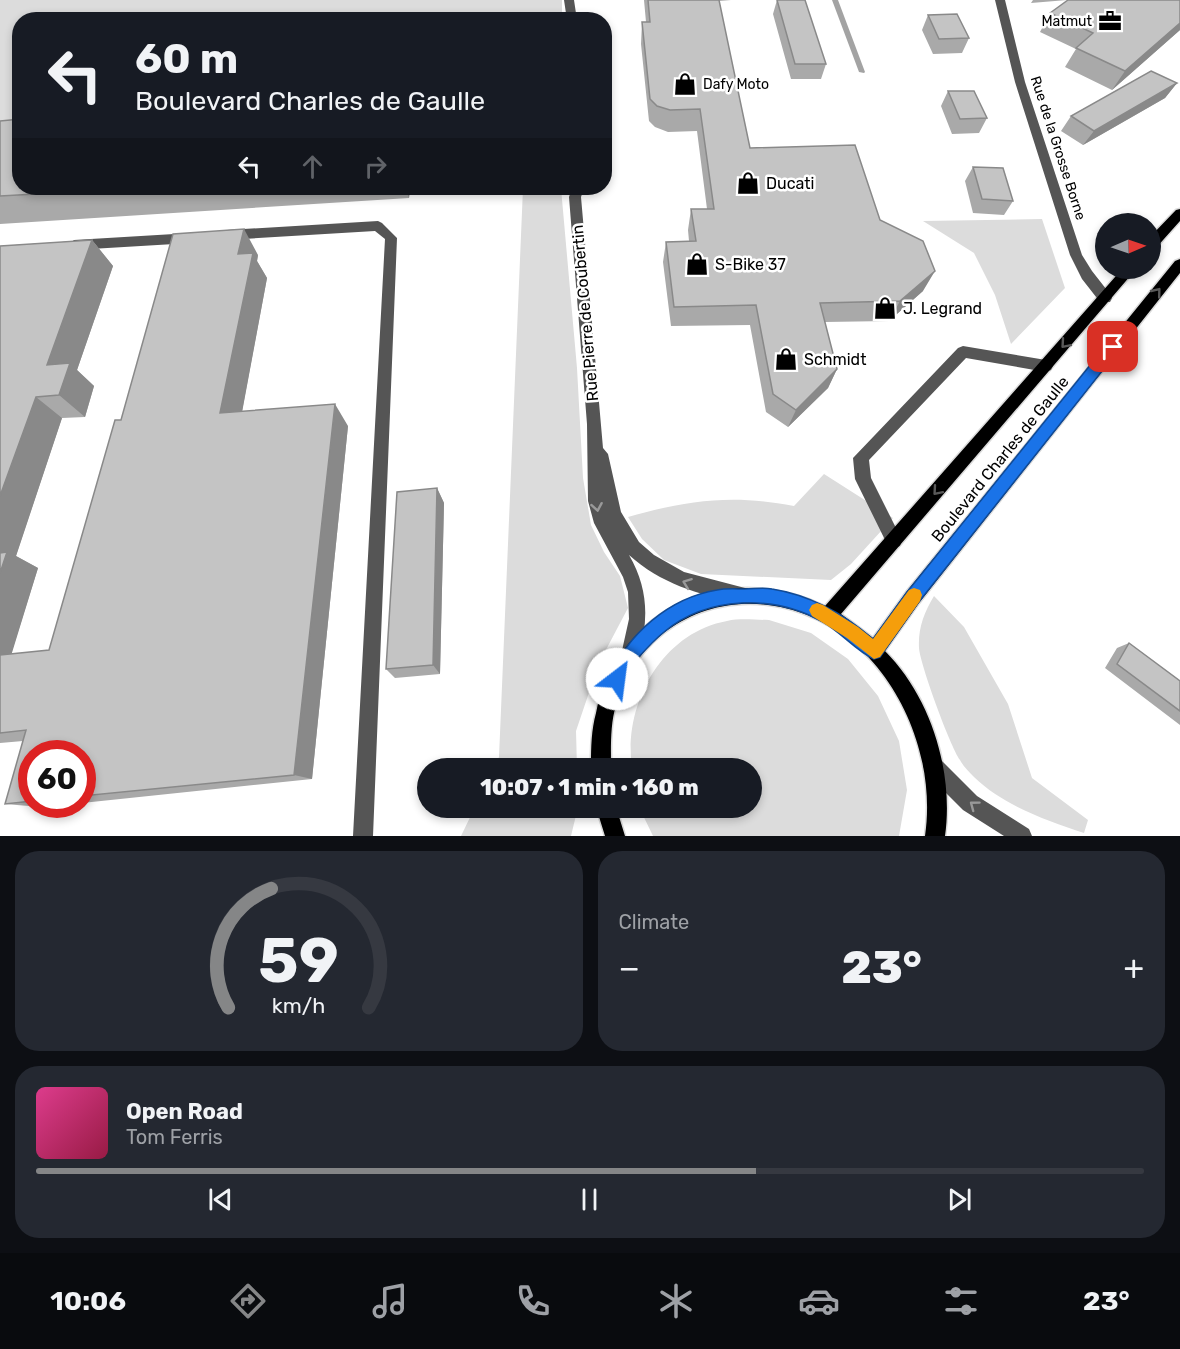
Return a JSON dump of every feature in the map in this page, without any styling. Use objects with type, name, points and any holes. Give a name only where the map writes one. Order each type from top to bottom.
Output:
[{"type":"main road","points":[[1161,234],[1180,213]]},
{"type":"main road","name":"Boulevard Charles de Gaulle","points":[[874,651],[913,597],[1180,264]]},
{"type":"main road","name":"Boulevard Charles de Gaulle","points":[[828,616],[1121,279]]},
{"type":"main road","points":[[602,758],[607,706],[617,679],[630,655],[648,635],[668,618],[693,605],[718,597],[744,595],[784,599],[828,616],[853,632],[874,651],[907,694],[926,734],[933,766],[938,799],[935,836]]},
{"type":"main road","points":[[609,818],[615,836]]},
{"type":"street","name":"Rue de la Grosse Borne","points":[[1000,0],[1020,82],[1076,255],[1087,275],[1105,298]]},
{"type":"street","name":"Rue Pierre de Coubertin","points":[[574,195],[595,428],[594,489],[598,517],[631,576],[638,600],[637,629],[630,655]]},
{"type":"street","points":[[59,246],[378,226],[391,238],[363,836]]},
{"type":"street","points":[[894,540],[863,479],[861,458],[963,352],[978,352],[1046,366]]},
{"type":"street","name":"Rue Pierre de Coubertin","points":[[595,428],[613,513],[627,540],[649,562],[675,578],[703,588],[744,595]]},
{"type":"street","points":[[933,766],[970,803],[1022,836]]},
{"type":"shaded area","points":[[0,0],[562,0],[562,12],[12,12],[12,128],[0,129]]},
{"type":"shaded area","points":[[523,195],[562,195],[577,368],[583,478],[591,525],[604,552],[620,576],[628,608],[599,663],[576,731],[577,758],[499,758]]},
{"type":"shaded area","points":[[1042,219],[1065,288],[1011,344],[995,295],[974,253],[923,221]]},
{"type":"shaded area","points":[[824,474],[893,518],[851,564],[831,580],[701,574],[664,560],[642,539],[628,517],[670,506],[710,501],[751,500],[794,506]]},
{"type":"shaded area","points":[[934,596],[964,627],[1008,704],[1032,778],[1088,820],[1084,833],[1012,804],[986,787],[961,762],[936,705],[919,648],[922,621]]},
{"type":"shaded area","points":[[743,619],[769,620],[811,633],[848,659],[878,696],[899,741],[907,790],[899,836],[653,836],[644,818],[762,818],[762,758],[632,758],[634,720],[641,697],[651,675],[666,656],[683,640],[704,628]]},
{"type":"shaded area","points":[[470,818],[575,818],[571,836],[461,836]]},
{"type":"building","points":[[648,0],[719,0],[750,148],[855,145],[880,220],[923,241],[935,271],[900,301],[820,303],[837,369],[796,410],[773,394],[756,305],[674,307],[666,242],[696,241],[691,209],[714,209],[700,109],[670,110],[657,106],[650,99],[642,22],[650,22]]},
{"type":"building","points":[[777,0],[805,0],[826,64],[795,64]]},
{"type":"building","points":[[1068,0],[1180,0],[1180,23],[1125,71],[1076,48],[1093,33],[1050,13]]},
{"type":"building","points":[[957,14],[969,38],[939,39],[928,15]]},
{"type":"building","points":[[1151,71],[1177,83],[1094,131],[1071,116]]},
{"type":"building","points":[[948,91],[974,91],[987,118],[960,119]]},
{"type":"building","points":[[12,120],[12,195],[18,195],[0,196],[0,121]]},
{"type":"building","points":[[973,167],[1003,168],[1013,201],[982,199]]},
{"type":"building","points":[[244,229],[238,254],[253,253],[220,413],[335,404],[294,775],[96,795],[96,740],[23,740],[26,730],[0,733],[0,655],[49,650],[115,420],[121,420],[173,234]]},
{"type":"building","points":[[92,240],[47,365],[70,363],[59,395],[36,397],[0,496],[0,246]]},
{"type":"building","points":[[437,488],[433,665],[386,669],[397,492]]},
{"type":"building","points":[[7,552],[0,573],[0,553]]},
{"type":"building","points":[[1129,643],[1180,681],[1180,711],[1117,664]]},
{"type":"building","points":[[18,758],[18,803],[5,804]]},
{"type":"waterway","points":[[835,0],[862,72]]},
{"type":"slow traffic","points":[[817,610],[853,632],[874,651],[914,595]]},
{"type":"place","name":"Matmut","points":[[1110,21]]},
{"type":"place","name":"Dafy Moto","points":[[685,84]]},
{"type":"place","name":"Ducati","points":[[748,183]]},
{"type":"place","name":"S-Bike 37","points":[[697,264]]},
{"type":"place","name":"J. Legrand","points":[[885,308]]},
{"type":"place","name":"Schmidt","points":[[786,359]]},
{"type":"route","points":[[617,679],[630,655],[668,618],[693,605],[718,597],[771,596],[799,603],[828,616],[853,632],[874,651],[913,597],[1113,347]]}]
